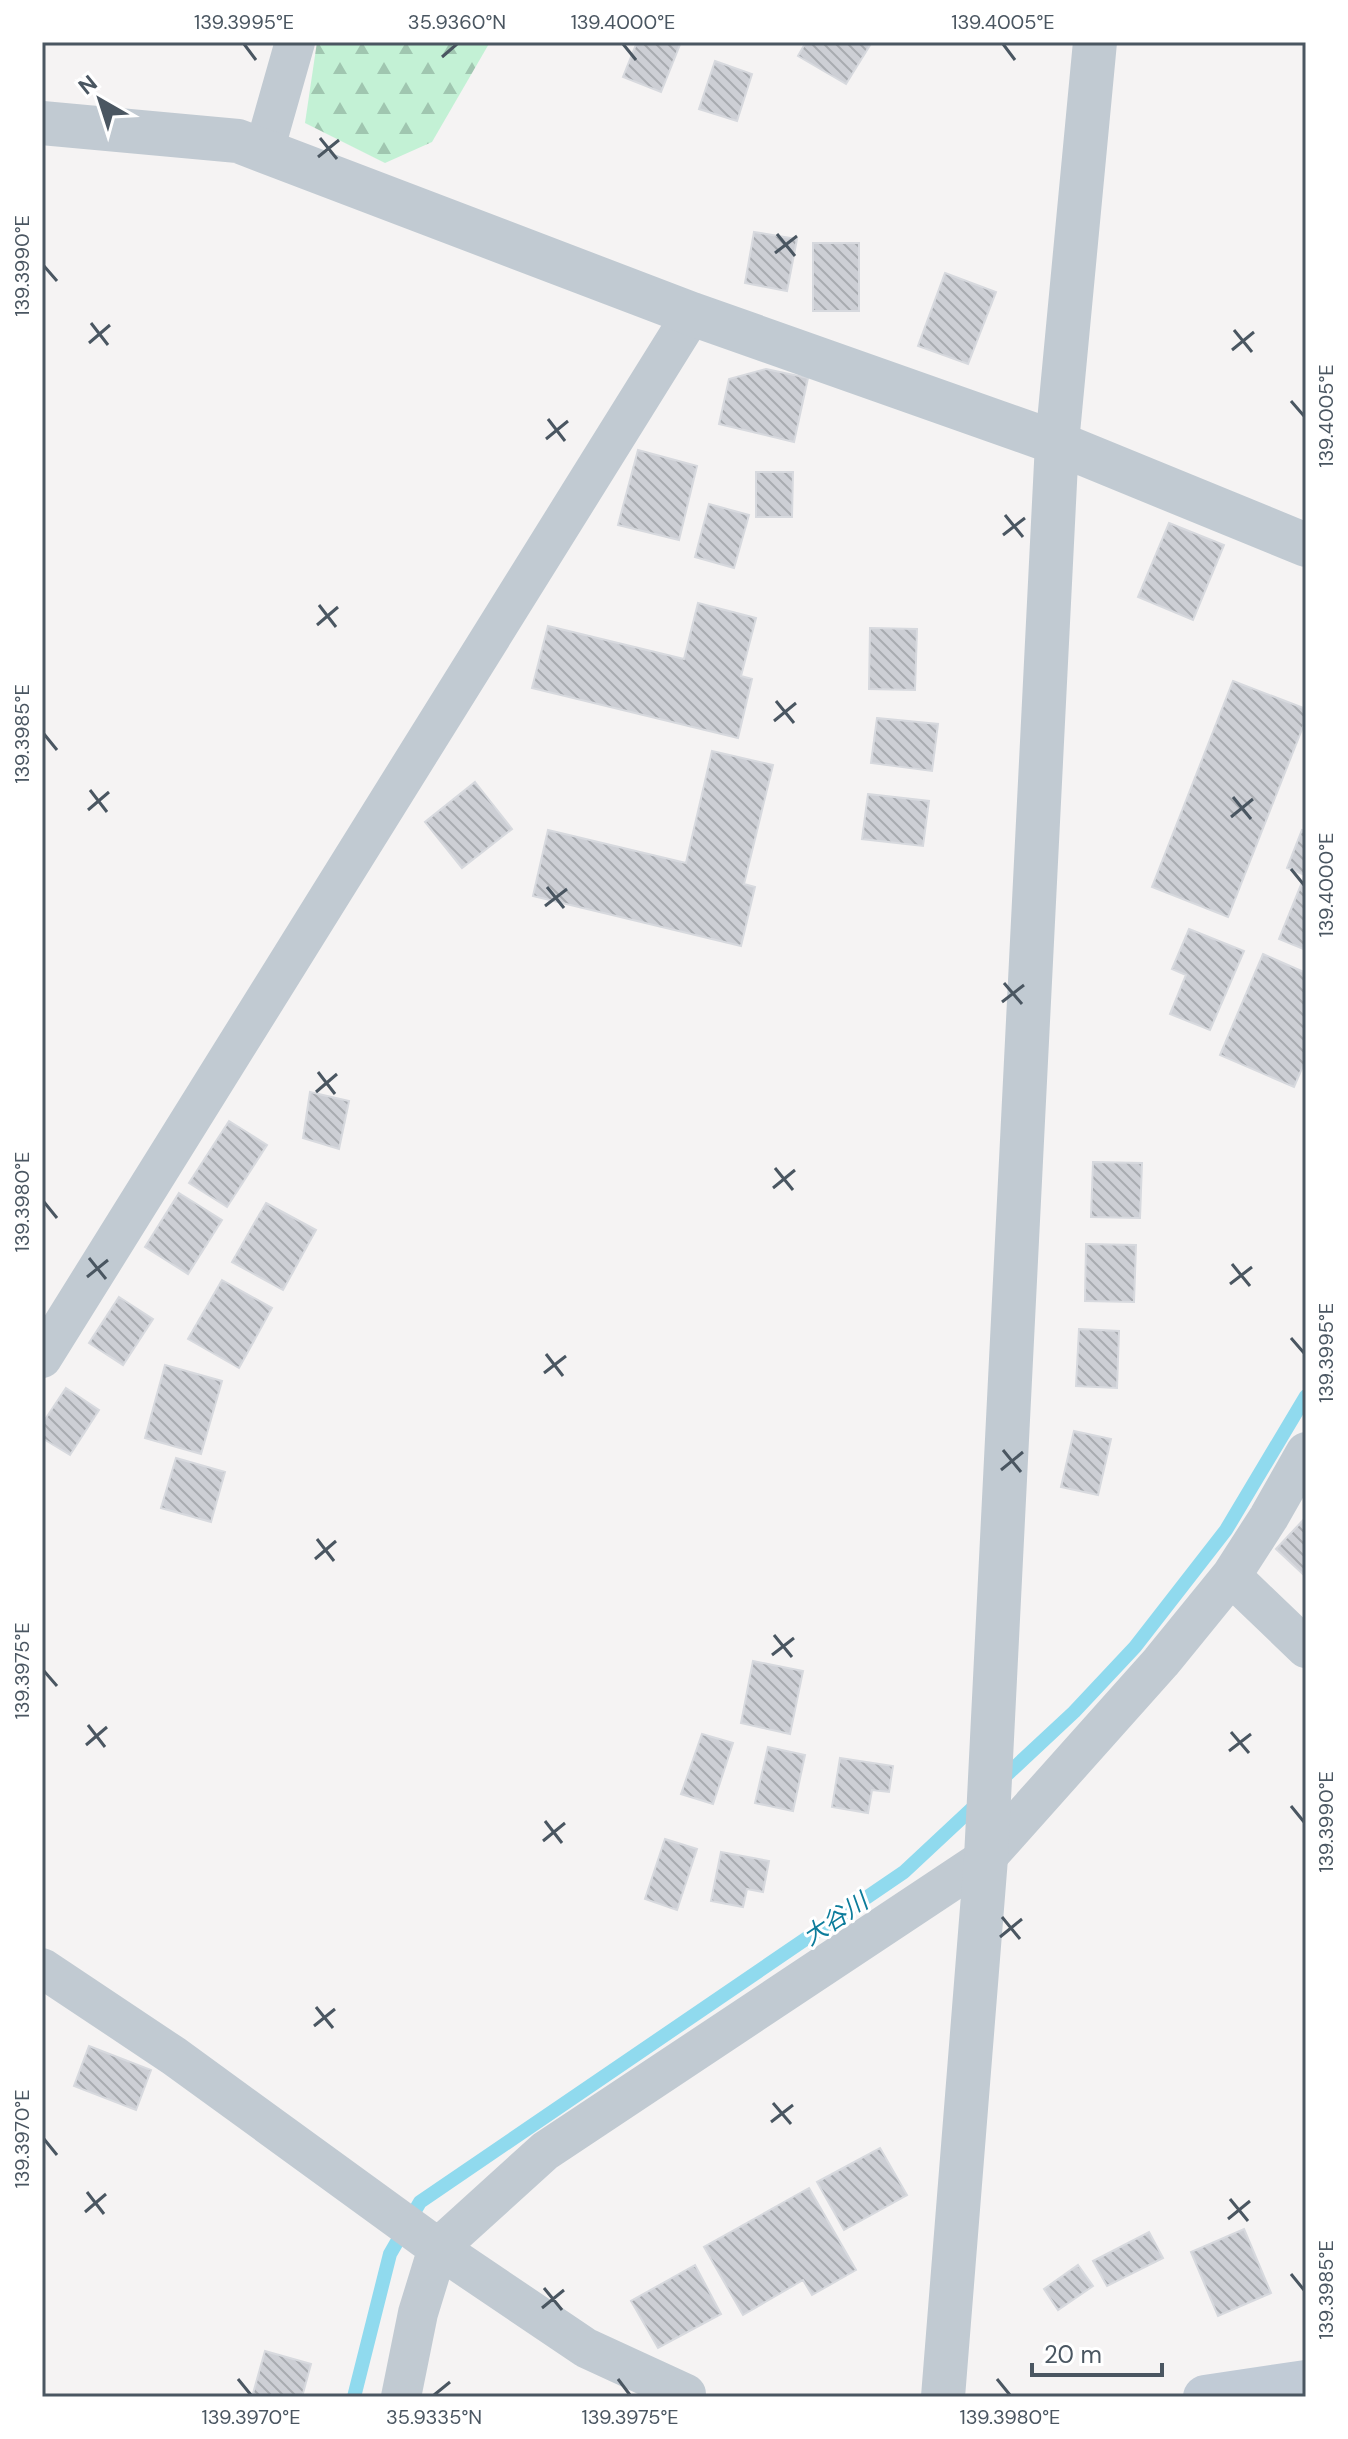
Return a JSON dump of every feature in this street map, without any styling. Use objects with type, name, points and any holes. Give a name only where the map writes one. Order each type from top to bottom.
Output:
[{"type":"main road","points":[[1205,2397],[1306,2382]]},
{"type":"street","points":[[264,151],[295,42]]},
{"type":"street","points":[[943,2397],[986,1858],[1057,443],[1095,42]]},
{"type":"street","points":[[42,123],[238,141],[692,314],[1057,443],[1306,545]]},
{"type":"street","points":[[42,1358],[692,314]]},
{"type":"street","points":[[401,2397],[418,2313],[438,2248],[545,2151],[986,1858],[1161,1662],[1231,1576],[1306,1452]]},
{"type":"street","points":[[1231,1576],[1306,1648]]},
{"type":"street","points":[[42,1968],[174,2056],[438,2248],[586,2348],[686,2394]]},
{"type":"green space","points":[[317,42],[490,42],[432,142],[385,163],[305,123]]},
{"type":"building","points":[[637,42],[681,42],[661,92],[623,77]]},
{"type":"building","points":[[806,42],[872,42],[846,84],[798,56]]},
{"type":"building","points":[[715,61],[752,74],[737,121],[699,109]]},
{"type":"building","points":[[754,232],[797,239],[787,291],[745,283]]},
{"type":"building","points":[[813,243],[859,243],[859,311],[813,311]]},
{"type":"building","points":[[945,273],[996,292],[968,364],[918,346]]},
{"type":"building","points":[[766,369],[808,378],[794,442],[719,424],[729,379]]},
{"type":"building","points":[[638,450],[697,466],[679,540],[618,525]]},
{"type":"building","points":[[756,472],[793,472],[792,517],[756,517]]},
{"type":"building","points":[[709,504],[749,515],[734,568],[695,557]]},
{"type":"building","points":[[1169,523],[1224,545],[1193,620],[1138,597]]},
{"type":"building","points":[[698,603],[756,618],[741,676],[752,679],[738,738],[532,688],[548,626],[684,659]]},
{"type":"building","points":[[870,628],[917,629],[915,690],[869,689]]},
{"type":"building","points":[[1233,681],[1306,709],[1306,719],[1228,917],[1152,887]]},
{"type":"building","points":[[877,718],[938,724],[932,771],[871,763]]},
{"type":"building","points":[[712,751],[773,765],[744,884],[755,887],[741,946],[533,896],[548,830],[686,863]]},
{"type":"building","points":[[475,782],[512,829],[462,868],[425,822]]},
{"type":"building","points":[[868,794],[929,801],[923,846],[862,839]]},
{"type":"building","points":[[1302,830],[1306,831],[1306,950],[1279,939],[1305,875],[1287,868]]},
{"type":"building","points":[[1189,929],[1244,951],[1210,1030],[1170,1014],[1186,975],[1172,969]]},
{"type":"building","points":[[1263,954],[1306,973],[1306,1059],[1294,1087],[1220,1055]]},
{"type":"building","points":[[310,1092],[349,1101],[339,1149],[303,1138]]},
{"type":"building","points":[[229,1121],[267,1145],[227,1207],[189,1183]]},
{"type":"building","points":[[1093,1162],[1142,1163],[1140,1218],[1091,1217]]},
{"type":"building","points":[[179,1193],[222,1220],[188,1274],[145,1247]]},
{"type":"building","points":[[266,1203],[316,1230],[283,1290],[232,1262]]},
{"type":"building","points":[[1086,1244],[1136,1245],[1134,1302],[1085,1301]]},
{"type":"building","points":[[222,1280],[272,1308],[239,1368],[188,1339]]},
{"type":"building","points":[[119,1297],[153,1319],[123,1365],[89,1343]]},
{"type":"building","points":[[1079,1329],[1119,1331],[1117,1388],[1076,1386]]},
{"type":"building","points":[[165,1365],[222,1381],[201,1454],[145,1438]]},
{"type":"building","points":[[66,1388],[99,1410],[70,1455],[42,1438],[42,1424]]},
{"type":"building","points":[[1074,1431],[1111,1439],[1098,1495],[1061,1487]]},
{"type":"building","points":[[176,1458],[225,1472],[211,1522],[161,1508]]},
{"type":"building","points":[[1306,1517],[1306,1577],[1276,1549]]},
{"type":"building","points":[[753,1661],[803,1671],[790,1734],[741,1723]]},
{"type":"building","points":[[702,1734],[733,1743],[713,1804],[681,1794]]},
{"type":"building","points":[[768,1747],[805,1755],[793,1811],[755,1803]]},
{"type":"building","points":[[840,1758],[893,1766],[889,1792],[872,1790],[868,1813],[832,1807]]},
{"type":"building","points":[[665,1839],[697,1849],[677,1910],[645,1899]]},
{"type":"building","points":[[721,1852],[769,1861],[763,1892],[747,1889],[743,1907],[711,1901]]},
{"type":"building","points":[[89,2046],[151,2070],[136,2110],[74,2086]]},
{"type":"building","points":[[880,2148],[907,2195],[844,2230],[817,2182]]},
{"type":"building","points":[[809,2188],[856,2270],[812,2295],[803,2280],[743,2315],[704,2247]]},
{"type":"building","points":[[1244,2229],[1271,2293],[1218,2316],[1191,2252]]},
{"type":"building","points":[[1149,2232],[1163,2258],[1107,2286],[1093,2261]]},
{"type":"building","points":[[695,2265],[721,2314],[658,2348],[631,2301]]},
{"type":"building","points":[[1078,2265],[1093,2286],[1058,2310],[1044,2289]]},
{"type":"building","points":[[265,2351],[311,2364],[302,2397],[252,2397]]},
{"type":"waterway","name":"大谷川","points":[[999,1782],[1074,1712],[1135,1647],[1226,1530],[1306,1396]]},
{"type":"waterway","name":"大谷川","points":[[354,2397],[390,2254],[420,2202],[904,1872],[979,1802]]}]
